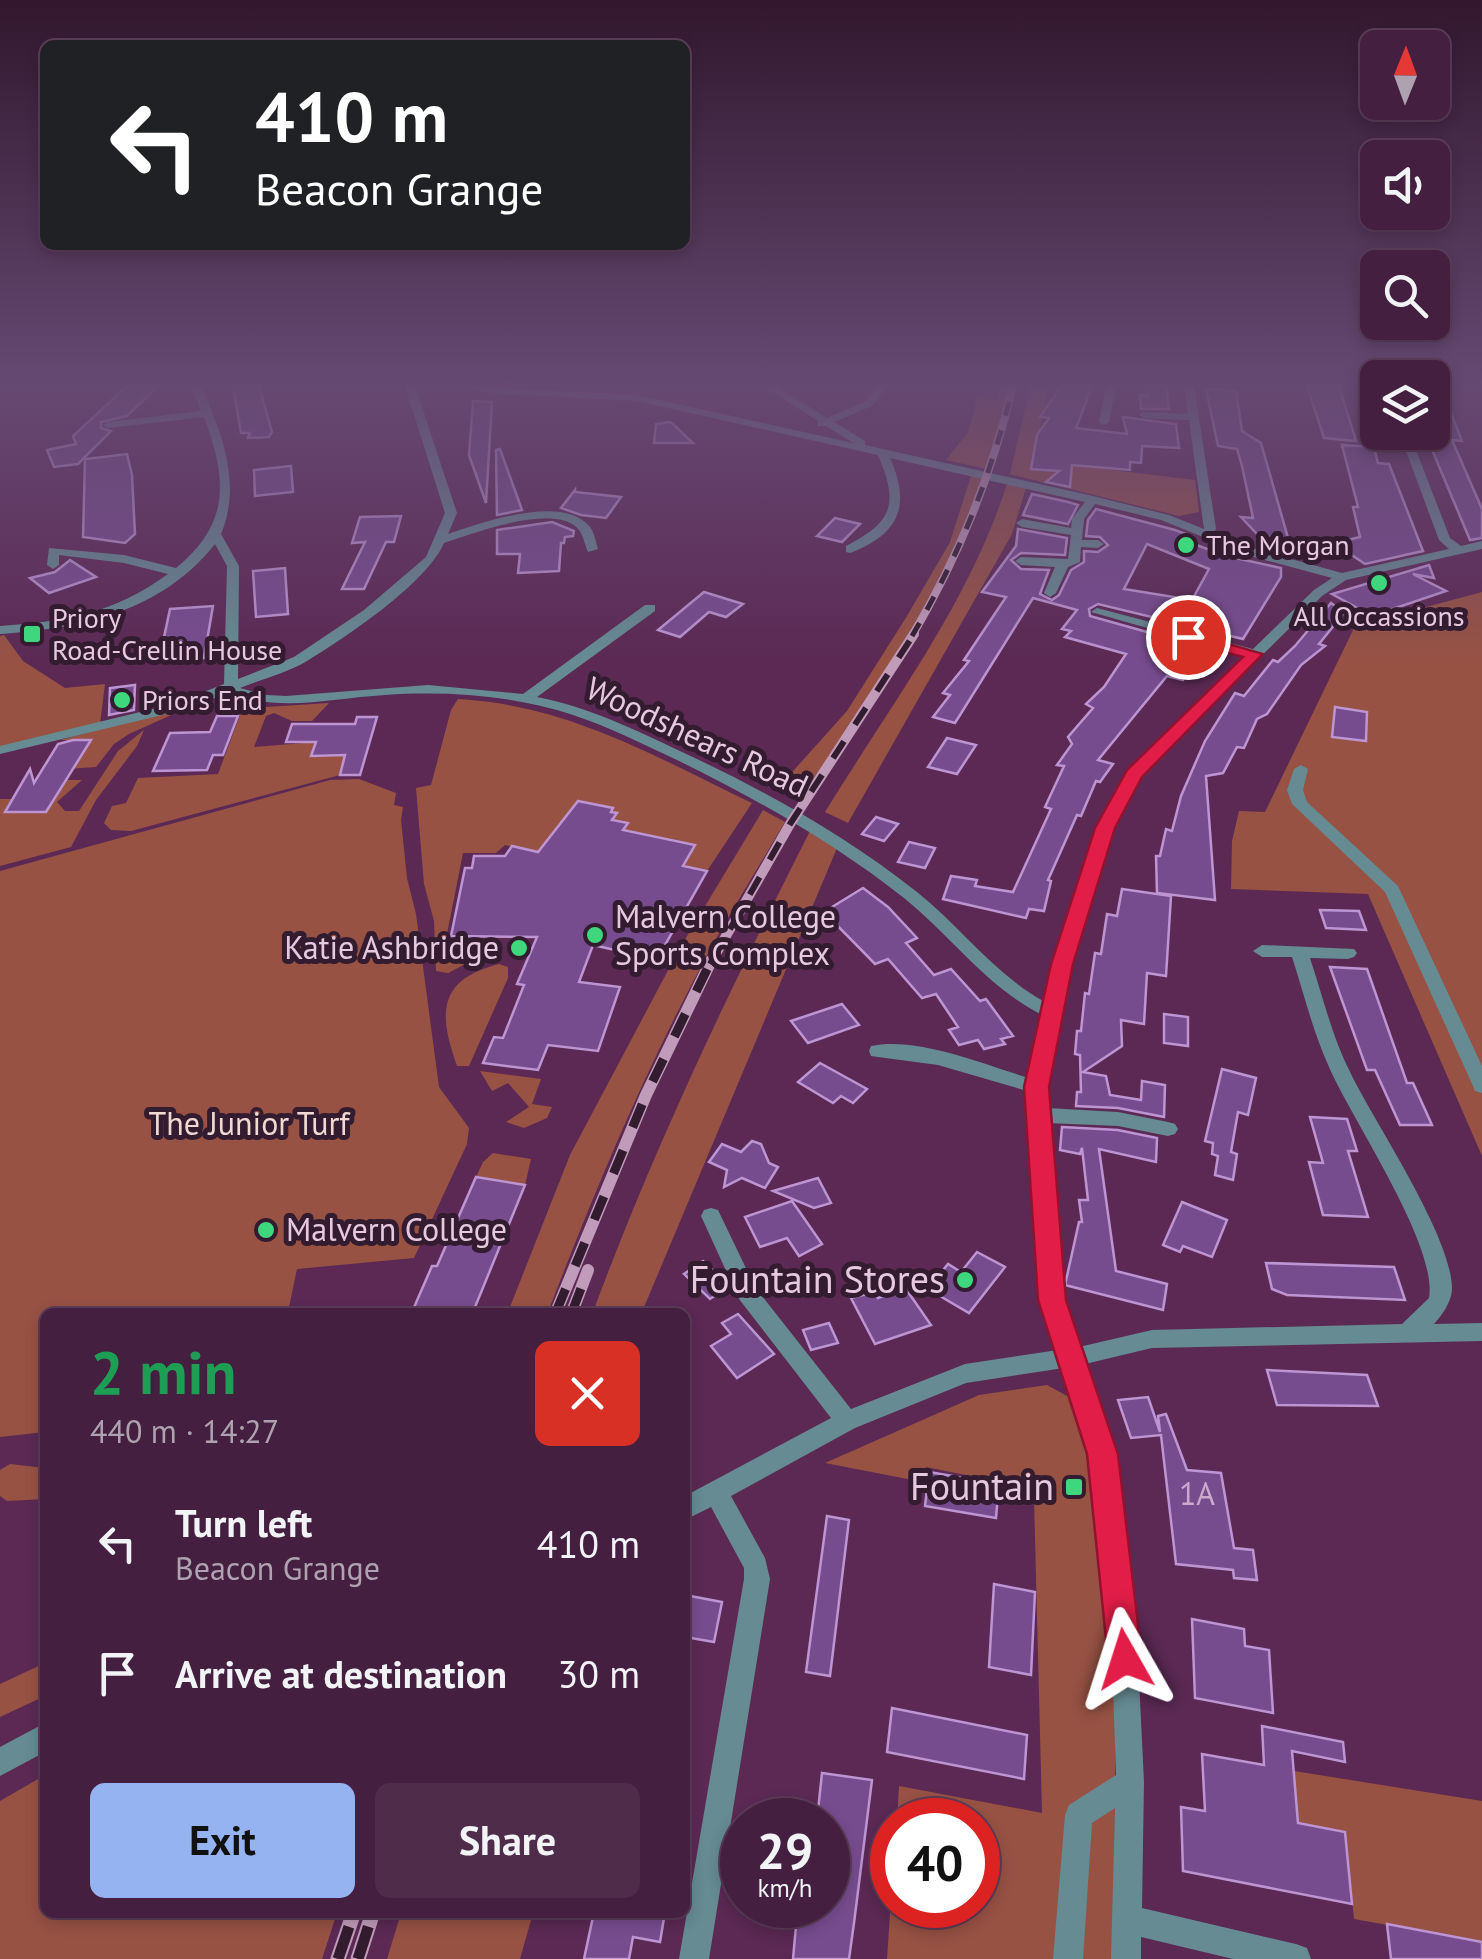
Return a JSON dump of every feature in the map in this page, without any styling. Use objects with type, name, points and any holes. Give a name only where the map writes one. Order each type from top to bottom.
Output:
[{"type":"street","points":[[0,630],[105,615],[179,573],[216,534],[223,502],[222,477]]},
{"type":"street","points":[[0,750],[152,714],[210,692],[231,689],[298,660],[369,613],[431,559],[451,513],[440,477]]},
{"type":"street","points":[[850,550],[882,534],[896,510],[895,477]]},
{"type":"street","points":[[992,477],[1165,517],[1254,553],[1342,576]]},
{"type":"street","points":[[1203,477],[1210,528],[1207,535]]},
{"type":"street","points":[[1421,477],[1445,540],[1458,550]]},
{"type":"street","points":[[1050,593],[1069,563],[1078,519],[1093,500]]},
{"type":"street","points":[[439,541],[545,514],[568,518],[582,526],[591,537],[592,549]]},
{"type":"street","points":[[1022,524],[1098,544]]},
{"type":"street","points":[[216,534],[233,566],[231,689]]},
{"type":"street","points":[[1126,1959],[1130,1782],[1125,1659],[1102,1454],[1052,1300],[1036,1087],[1062,964],[1105,828],[1134,774],[1318,593],[1342,576],[1482,545]]},
{"type":"street","points":[[53,565],[53,551],[88,553],[179,573]]},
{"type":"street","points":[[1021,561],[1069,563]]},
{"type":"street","points":[[525,700],[650,608]]},
{"type":"street","points":[[1097,612],[1118,625],[1255,654]]},
{"type":"street","name":"Woodshears Road","points":[[231,689],[248,697],[274,700],[433,690],[525,700],[569,709],[633,734],[817,828],[917,900],[1022,998],[1053,1013]]},
{"type":"street","points":[[1301,769],[1296,790],[1300,804],[1392,890],[1482,1086]]},
{"type":"street","points":[[1262,952],[1348,953]]},
{"type":"street","points":[[1299,952],[1341,1074],[1375,1129],[1434,1256],[1442,1288],[1436,1308],[1409,1332]]},
{"type":"street","points":[[878,1051],[898,1051],[953,1063],[1036,1087]]},
{"type":"street","points":[[1038,1115],[1118,1120],[1168,1129]]},
{"type":"street","points":[[711,1216],[748,1293],[847,1421]]},
{"type":"street","points":[[690,1506],[847,1421],[965,1374],[1070,1358],[1152,1340],[1482,1332]]},
{"type":"street","points":[[694,1959],[757,1579],[756,1566],[716,1493]]},
{"type":"street","points":[[0,1762],[40,1740]]},
{"type":"street","points":[[1068,1959],[1079,1814],[1130,1782]]},
{"type":"street","points":[[1126,1918],[1296,1959]]},
{"type":"green space","points":[[971,477],[987,480],[950,565],[927,606],[800,800],[776,790],[847,711],[950,542]]},
{"type":"green space","points":[[1024,477],[1195,480],[1199,512],[1179,516]]},
{"type":"green space","points":[[1007,484],[1026,488],[1012,534],[848,823],[825,812],[950,612],[972,571]]},
{"type":"green space","points":[[1482,592],[1482,1156],[1368,894],[1231,889],[1232,841],[1239,811],[1265,812],[1355,626]]},
{"type":"green space","points":[[4,635],[23,661],[65,688],[105,684],[100,724],[0,747],[0,636]]},
{"type":"green space","points":[[458,699],[498,703],[574,722],[645,751],[752,803],[707,871],[683,866],[695,845],[623,830],[627,823],[612,820],[612,808],[578,801],[538,852],[505,845],[496,853],[463,853],[446,939],[492,939],[489,952],[448,973],[436,971],[434,921],[424,884],[416,788],[431,785],[451,710]]},
{"type":"green space","points":[[329,703],[312,721],[292,721],[274,713],[266,716],[254,747],[316,742],[311,756],[332,756],[338,739],[350,739],[340,775],[131,831],[111,830],[104,823],[112,806],[126,803],[138,778],[218,774],[240,715],[266,707]]},
{"type":"green space","points":[[178,708],[180,711],[114,744],[96,767],[67,769],[79,747],[88,747],[91,740],[60,740]]},
{"type":"green space","points":[[144,730],[137,746],[96,800],[71,847],[0,866],[0,799],[12,799],[6,812],[64,780],[82,780],[57,802],[65,811],[79,811],[118,751]]},
{"type":"green space","name":"The Junior Turf","points":[[359,779],[396,793],[394,805],[403,807],[407,878],[416,914],[439,1087],[469,1128],[467,1144],[414,1258],[297,1269],[289,1308],[40,1308],[40,1433],[0,1437],[0,871],[330,780]]},
{"type":"green space","points":[[763,810],[785,822],[714,943],[660,1047],[601,1178],[550,1308],[510,1308],[570,1155],[681,946]]},
{"type":"green space","points":[[810,831],[837,848],[644,1308],[595,1308],[641,1189]]},
{"type":"green space","points":[[499,964],[508,967],[508,978],[469,1066],[457,1066],[447,1031],[448,1002],[463,980]]},
{"type":"green space","points":[[480,1071],[541,1079],[532,1104],[552,1107],[547,1118],[524,1128],[506,1122],[529,1107],[508,1083],[492,1091]]},
{"type":"green space","points":[[493,1153],[531,1159],[525,1185],[476,1177]]},
{"type":"green space","points":[[1047,1385],[1069,1397],[1094,1467],[1116,1662],[1114,1959],[887,1959],[889,1928],[1000,1928],[1000,1805],[1042,1813],[1034,1498],[1000,1492],[1000,1482],[926,1467],[923,1482],[825,1463],[979,1395]]},
{"type":"green space","points":[[10,1464],[40,1467],[40,1499],[7,1501],[0,1496],[0,1470]]},
{"type":"green space","points":[[40,1665],[40,1698],[0,1717],[0,1684]]},
{"type":"green space","points":[[1294,1771],[1482,1801],[1482,1942],[1354,1919],[1345,1833],[1298,1823]]},
{"type":"green space","points":[[40,1778],[40,1918],[335,1918],[322,1959],[0,1959],[0,1801]]},
{"type":"green space","points":[[899,1786],[963,1798],[898,1798]]},
{"type":"green space","points":[[399,1918],[532,1918],[520,1959],[387,1959]]},
{"type":"building","points":[[85,477],[132,477],[135,534],[125,543],[83,537]]},
{"type":"building","points":[[254,477],[292,477],[293,492],[255,496]]},
{"type":"building","points":[[477,477],[488,477],[486,503]]},
{"type":"building","points":[[496,477],[510,477],[522,510],[497,515]]},
{"type":"building","points":[[1051,477],[1071,477],[1070,487],[1046,482]]},
{"type":"building","points":[[1244,477],[1271,477],[1288,538],[1301,540],[1293,556],[1272,550],[1241,517],[1253,518]]},
{"type":"building","points":[[1350,477],[1394,477],[1423,551],[1365,564],[1334,543],[1360,537],[1353,507],[1358,507]]},
{"type":"building","points":[[1444,477],[1468,477],[1482,509],[1482,538],[1470,540]]},
{"type":"building","points":[[575,490],[621,497],[606,518],[581,515],[561,508]]},
{"type":"building","points":[[1032,494],[1078,505],[1068,524],[1023,515]]},
{"type":"building","points":[[1096,509],[1175,530],[1191,536],[1183,540],[1226,556],[1281,568],[1281,577],[1243,639],[1098,604],[1089,609],[1090,616],[1204,648],[1183,680],[1167,676],[1098,760],[1113,764],[1100,782],[1096,781],[1081,816],[1077,815],[1048,880],[1051,881],[1044,911],[1029,909],[1026,918],[943,899],[951,876],[977,880],[975,886],[1013,892],[1051,809],[1045,807],[1064,766],[1057,765],[1072,744],[1068,737],[1093,708],[1086,704],[1104,687],[1126,654],[1065,637],[1071,631],[1062,629],[1077,610],[1033,598],[955,723],[933,717],[950,695],[943,693],[969,661],[964,660],[1006,597],[982,592],[1016,546],[1018,529],[1067,538],[1065,555],[1021,553],[1011,560],[1021,569],[1049,570],[1040,594],[1052,600],[1059,595],[1071,570],[1084,562],[1084,551],[1098,552],[1108,545],[1100,537],[1086,536],[1088,520]],"holes":[[[1147,544],[1209,569],[1192,600],[1124,589]]]},
{"type":"building","points":[[401,516],[394,542],[386,542],[364,589],[342,589],[365,542],[352,543],[360,517]]},
{"type":"building","points":[[835,518],[860,524],[842,542],[817,536]]},
{"type":"building","points":[[552,522],[574,531],[561,543],[559,571],[518,573],[520,554],[497,554],[497,530]]},
{"type":"building","points":[[70,560],[96,577],[49,593],[30,578],[55,572]]},
{"type":"building","points":[[1429,565],[1434,578],[1413,574],[1446,591],[1372,616],[1332,594]]},
{"type":"building","points":[[285,568],[288,614],[256,617],[253,571]]},
{"type":"building","points":[[704,592],[743,604],[726,617],[709,612],[680,637],[658,630]]},
{"type":"building","points":[[1331,603],[1344,613],[1319,644],[1325,646],[1301,665],[1267,714],[1257,719],[1244,748],[1237,747],[1223,773],[1206,776],[1215,900],[1157,893],[1156,856],[1160,856],[1166,829],[1172,831],[1181,796],[1205,741],[1235,693],[1244,696],[1273,660],[1278,662],[1295,646]]},
{"type":"building","points":[[213,606],[204,658],[159,661],[170,609]]},
{"type":"building","name":"Priors End","points":[[135,685],[134,710],[109,715],[110,688]]},
{"type":"building","points":[[1335,707],[1367,712],[1366,741],[1332,737]]},
{"type":"building","points":[[217,716],[238,716],[223,755],[213,755],[207,770],[153,771],[170,733],[210,732]]},
{"type":"building","points":[[357,717],[377,717],[360,775],[340,775],[345,755],[311,756],[316,742],[286,742],[292,724],[355,724]]},
{"type":"building","points":[[947,738],[976,745],[957,774],[928,767]]},
{"type":"building","points":[[91,740],[46,812],[5,812],[30,769],[34,783],[58,744]]},
{"type":"building","name":"Malvern College Sports Complex","points":[[578,801],[613,808],[611,812],[617,813],[612,820],[628,823],[623,830],[695,845],[683,866],[707,871],[661,952],[632,945],[628,953],[593,945],[579,982],[620,987],[598,1051],[548,1045],[538,1070],[483,1063],[494,1037],[503,1038],[524,985],[517,984],[537,937],[451,936],[465,868],[472,868],[474,856],[505,856],[512,846],[538,852]]},
{"type":"building","points":[[876,817],[898,824],[884,841],[862,834]]},
{"type":"building","points":[[909,842],[935,848],[925,868],[898,862]]},
{"type":"building","points":[[863,888],[888,907],[917,938],[906,943],[934,975],[951,969],[980,1001],[986,999],[1013,1036],[1001,1039],[1005,1044],[984,1049],[978,1040],[959,1045],[949,1030],[958,1027],[936,994],[922,998],[888,959],[875,964],[824,912]]},
{"type":"building","points":[[1122,889],[1171,896],[1166,976],[1147,973],[1144,1024],[1121,1020],[1122,1046],[1083,1072],[1106,1076],[1110,1095],[1141,1100],[1142,1081],[1165,1085],[1164,1117],[1118,1108],[1076,1106],[1077,1092],[1081,1092],[1080,1055],[1075,1054],[1085,993],[1089,994],[1095,953],[1101,954],[1107,914],[1117,916]]},
{"type":"building","points":[[1320,910],[1359,911],[1366,930],[1326,928]]},
{"type":"building","points":[[1330,967],[1367,969],[1407,1083],[1413,1083],[1432,1125],[1400,1125],[1375,1070],[1367,1070]]},
{"type":"building","points":[[842,1004],[859,1025],[808,1043],[791,1021]]},
{"type":"building","points":[[1164,1014],[1188,1017],[1188,1046],[1164,1043]]},
{"type":"building","points":[[820,1063],[867,1089],[853,1103],[841,1096],[833,1103],[798,1082]]},
{"type":"building","points":[[1222,1069],[1256,1078],[1248,1115],[1238,1112],[1231,1152],[1237,1154],[1233,1180],[1215,1175],[1218,1156],[1212,1154],[1213,1143],[1205,1141]]},
{"type":"building","points":[[1310,1117],[1347,1119],[1357,1151],[1348,1151],[1368,1217],[1323,1215],[1309,1162],[1323,1163]]},
{"type":"building","points":[[1062,1127],[1118,1130],[1157,1138],[1156,1162],[1099,1149],[1116,1271],[1167,1284],[1163,1310],[1065,1285],[1082,1222],[1079,1200],[1088,1200],[1082,1148],[1080,1154],[1060,1150]]},
{"type":"building","points":[[752,1141],[761,1144],[769,1163],[778,1167],[765,1188],[742,1178],[724,1187],[727,1170],[709,1162],[722,1144],[741,1152]]},
{"type":"building","points":[[476,1177],[525,1185],[475,1308],[414,1308],[432,1266],[437,1266]]},
{"type":"building","points":[[818,1178],[831,1203],[814,1208],[773,1191]]},
{"type":"building","points":[[792,1201],[822,1244],[799,1256],[787,1238],[760,1247],[745,1217]]},
{"type":"building","points":[[1182,1202],[1227,1220],[1212,1257],[1183,1246],[1180,1252],[1163,1245]]},
{"type":"building","name":"Fountain Stores","points":[[977,1252],[1005,1267],[969,1313],[928,1289],[948,1264],[961,1272]]},
{"type":"building","points":[[703,1261],[729,1286],[710,1299],[684,1274]]},
{"type":"building","points":[[1266,1263],[1394,1267],[1405,1300],[1287,1295],[1272,1289]]},
{"type":"building","points":[[906,1289],[931,1325],[875,1344],[851,1298],[875,1292],[878,1298]]},
{"type":"building","points":[[738,1314],[774,1354],[737,1378],[711,1346],[731,1334],[722,1323]]},
{"type":"building","points":[[829,1323],[838,1343],[811,1350],[803,1330]]},
{"type":"building","points":[[1267,1370],[1367,1375],[1378,1406],[1277,1405]]},
{"type":"building","points":[[1148,1397],[1160,1432],[1158,1416],[1166,1414],[1187,1470],[1221,1473],[1234,1548],[1253,1550],[1257,1580],[1234,1578],[1233,1570],[1176,1564],[1161,1435],[1131,1438],[1118,1400]]},
{"type":"building","points":[[929,1472],[999,1484],[996,1518],[925,1506]]},
{"type":"building","points":[[827,1516],[849,1520],[830,1676],[806,1672]]},
{"type":"building","points":[[994,1584],[1035,1592],[1031,1675],[989,1667]]},
{"type":"building","points":[[690,1596],[722,1602],[714,1642],[690,1638]]},
{"type":"building","points":[[1192,1619],[1244,1629],[1245,1646],[1269,1650],[1273,1713],[1195,1698]]},
{"type":"building","points":[[892,1708],[1027,1735],[1024,1779],[887,1752]]},
{"type":"building","points":[[1262,1726],[1343,1742],[1345,1762],[1292,1751],[1298,1823],[1345,1832],[1352,1904],[1183,1871],[1181,1807],[1205,1811],[1202,1754],[1264,1765]]},
{"type":"building","points":[[822,1773],[872,1780],[849,1959],[793,1959],[796,1928],[850,1928],[850,1798],[819,1798]]},
{"type":"building","points":[[593,1918],[664,1918],[660,1942],[633,1937],[629,1959],[584,1959]]},
{"type":"building","points":[[1387,1924],[1482,1942],[1482,1959],[1391,1959]]},
{"type":"railway","points":[[912,636],[945,576],[986,477]]},
{"type":"railway","points":[[710,964],[790,824],[914,634]]},
{"type":"railway","points":[[558,1308],[646,1095],[711,961]]},
{"type":"railway","points":[[574,1308],[588,1270]]},
{"type":"railway","points":[[338,1959],[352,1918]]},
{"type":"railway","points":[[358,1959],[371,1918]]},
{"type":"place","name":"The Morgan","points":[[1186,545]]},
{"type":"place","name":"All Occassions","points":[[1379,583]]},
{"type":"place","name":"Priory Road-Crellin House","points":[[32,634]]},
{"type":"place","name":"Priors End","points":[[122,700]]},
{"type":"place","name":"Malvern College Sports Complex","points":[[595,935]]},
{"type":"place","name":"Katie Ashbridge","points":[[519,948]]},
{"type":"place","name":"Malvern College","points":[[266,1230]]},
{"type":"place","name":"Fountain Stores","points":[[965,1280]]},
{"type":"place","name":"Fountain","points":[[1074,1487]]},
{"type":"route","points":[[1125,1659],[1102,1454],[1052,1300],[1036,1087],[1062,964],[1105,828],[1134,774],[1255,654],[1188,637]]}]
